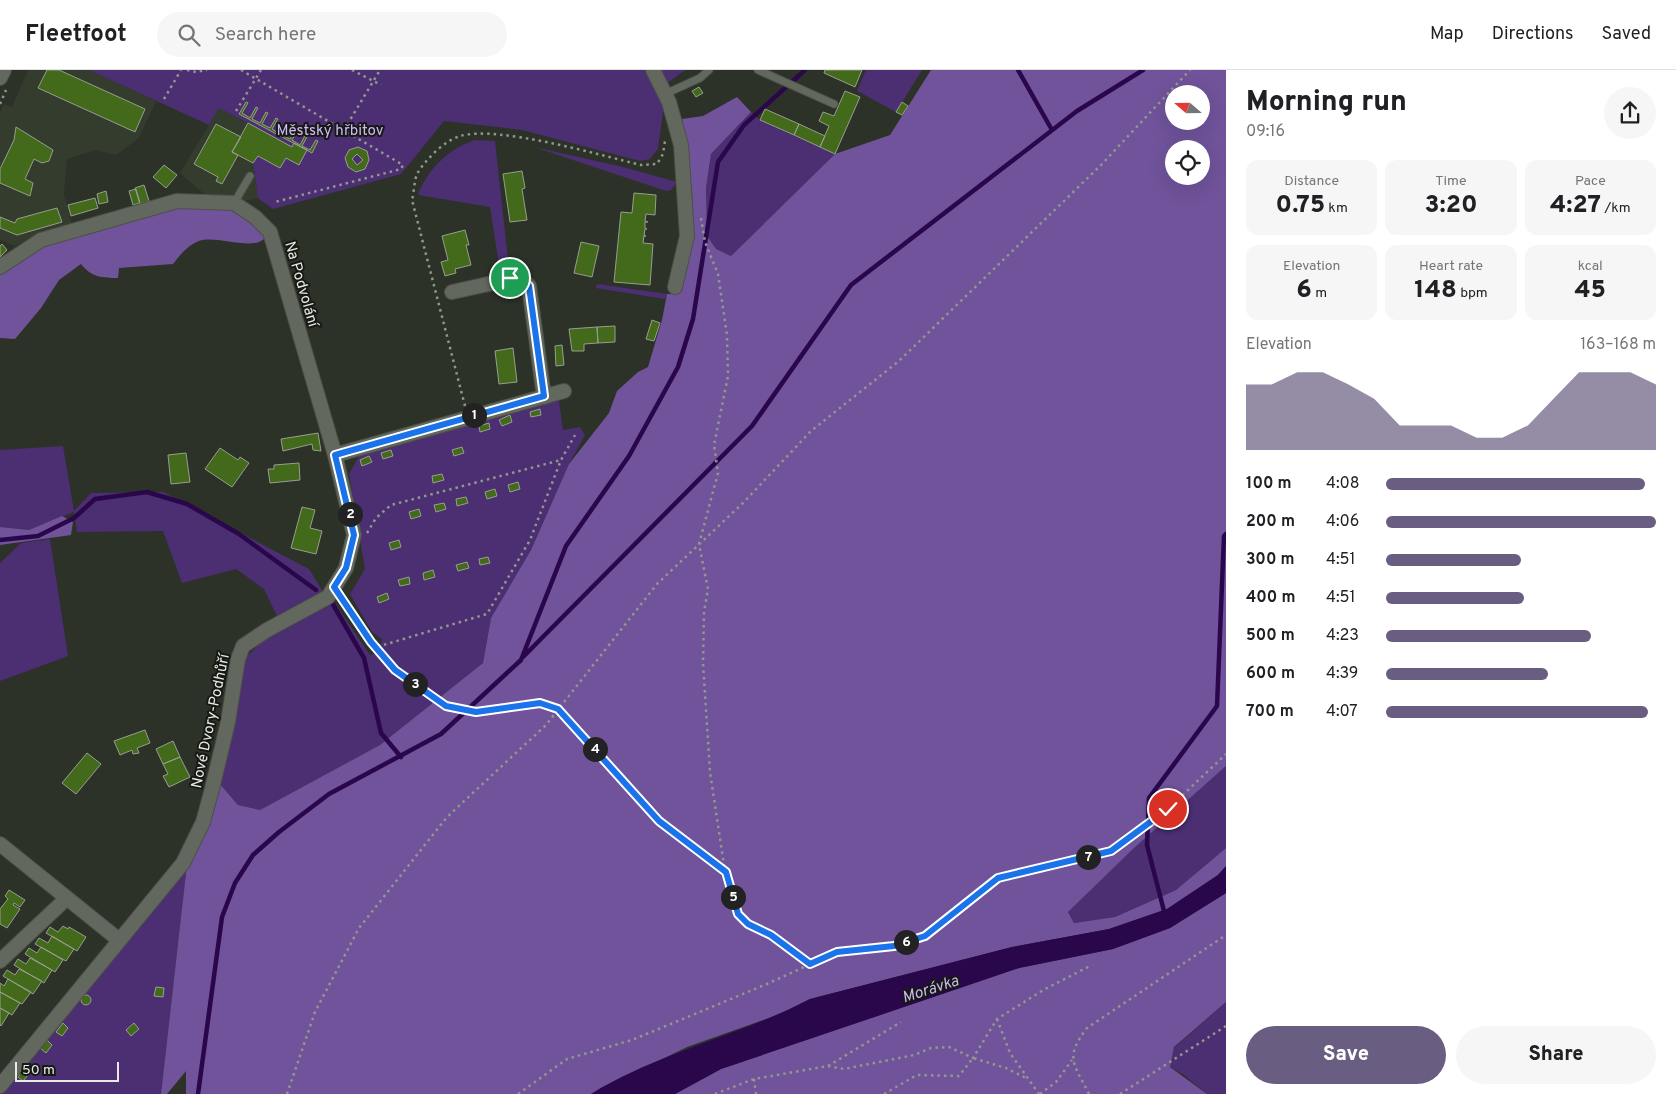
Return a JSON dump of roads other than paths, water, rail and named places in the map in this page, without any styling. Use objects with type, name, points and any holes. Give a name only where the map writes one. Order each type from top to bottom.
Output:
[{"type":"street","points":[[0,78],[4,70]]},
{"type":"street","points":[[653,70],[676,122],[681,145],[687,236],[675,287]]},
{"type":"street","points":[[0,267],[41,240],[177,202],[234,203]]},
{"type":"street","name":"Na Podvolání","points":[[234,203],[255,217],[270,232],[335,455]]},
{"type":"street","points":[[452,292],[520,277],[529,286],[544,396]]},
{"type":"street","points":[[335,455],[468,416],[564,391]]},
{"type":"street","name":"Nové Dvory-Podhůří","points":[[0,1086],[183,864],[203,822],[226,731],[238,658],[243,646],[267,630],[328,597],[346,568],[354,535],[335,455]]},
{"type":"street","points":[[0,844],[119,940]]},
{"type":"street","points":[[0,961],[66,898]]},
{"type":"lane","points":[[665,94],[700,78],[709,70]]},
{"type":"lane","points":[[758,70],[834,104]]},
{"type":"lane","points":[[234,203],[250,176]]},
{"type":"water","name":"Morávka","points":[[1226,866],[1226,893],[1170,928],[1113,949],[1019,968],[721,1069],[675,1094],[591,1094],[617,1079],[644,1067],[756,1024],[810,999],[1012,947],[1109,929],[1167,909],[1218,875]]},
{"type":"waterway","points":[[198,1094],[222,917],[235,883],[253,855],[279,832],[329,794],[441,734],[521,660],[566,546],[629,456],[678,367],[693,319],[718,162],[744,125],[805,70]]},
{"type":"waterway","points":[[1018,70],[1052,130]]},
{"type":"waterway","points":[[523,657],[752,426],[851,285],[1077,111],[1143,70]]},
{"type":"waterway","points":[[0,540],[38,536],[74,518],[95,499],[147,492],[187,504],[239,534],[316,590]]},
{"type":"waterway","points":[[1165,915],[1147,845],[1149,798],[1217,706],[1224,536],[1226,534]]},
{"type":"waterway","points":[[331,601],[364,658],[381,733],[401,757]]},
{"type":"park label","name":"Městský hřbitov","points":[[330,130]]}]
